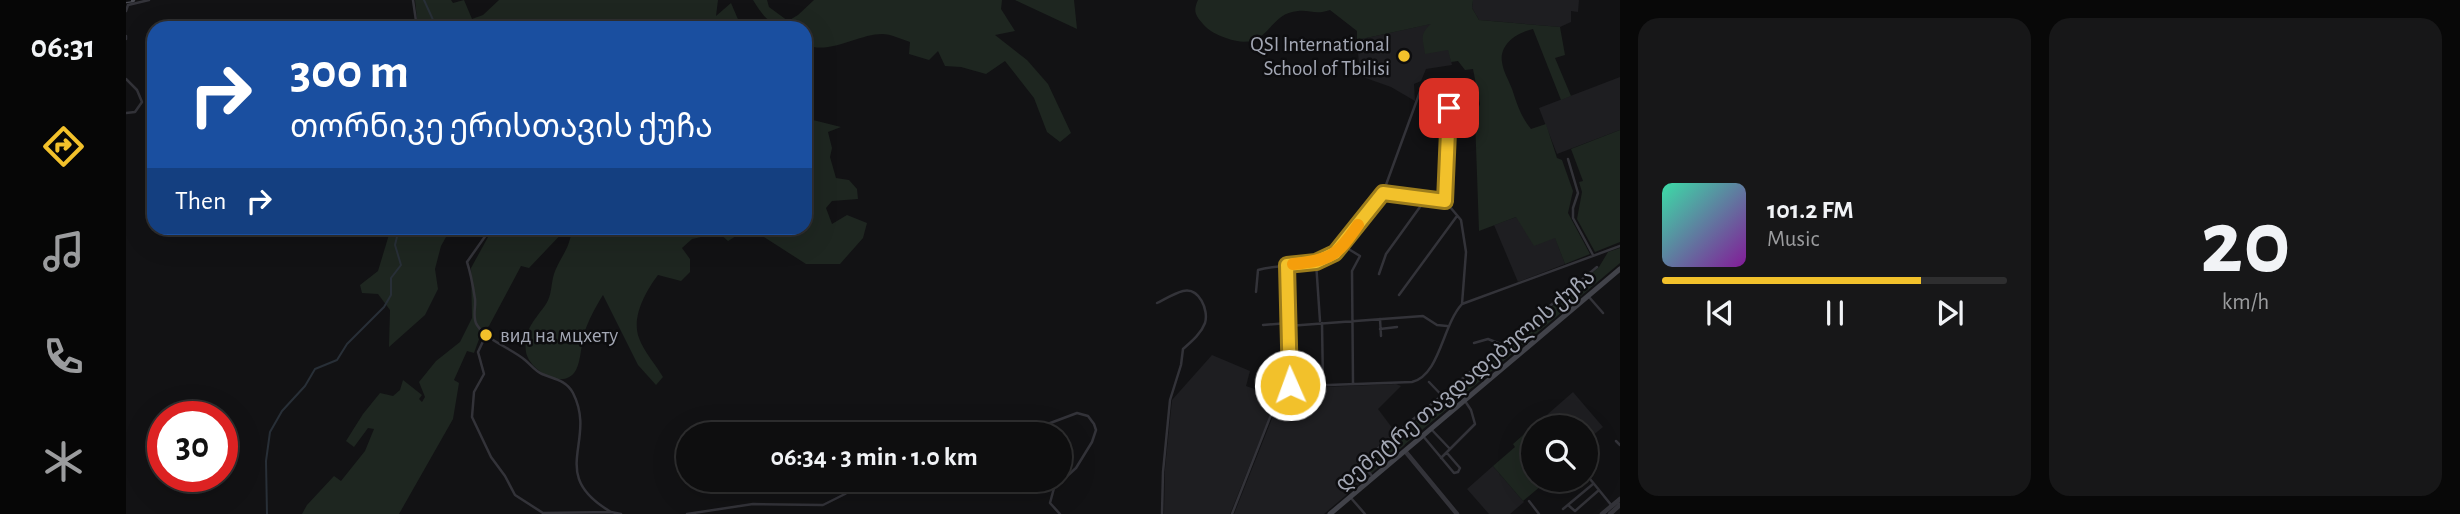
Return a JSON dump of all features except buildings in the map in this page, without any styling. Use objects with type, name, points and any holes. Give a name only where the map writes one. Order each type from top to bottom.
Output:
[{"type":"main road","name":"დემეტრე თავდადებულის ქუჩა","points":[[1330,514],[1620,269]]},
{"type":"street","points":[[126,10],[128,5],[149,0]]},
{"type":"street","points":[[413,0],[416,21]]},
{"type":"street","points":[[126,79],[142,102],[135,112],[126,113]]},
{"type":"street","points":[[1256,292],[1258,270],[1316,262],[1328,258],[1342,245],[1383,193],[1421,89]]},
{"type":"street","points":[[1232,514],[1272,415],[1292,389],[1353,383],[1412,382],[1421,380],[1432,368],[1447,326],[1462,304],[1466,252],[1461,220],[1445,201],[1447,131],[1453,96]]},
{"type":"street","points":[[1568,159],[1578,192],[1573,218],[1593,255]]},
{"type":"street","points":[[1383,193],[1445,201]]},
{"type":"street","points":[[1379,274],[1386,254],[1425,199]]},
{"type":"street","points":[[1399,295],[1457,216]]},
{"type":"street","points":[[486,235],[467,262],[475,300],[475,321],[486,335],[517,354],[538,372],[560,380],[572,391],[580,416],[581,434],[576,475],[592,500],[611,512]]},
{"type":"street","points":[[1342,245],[1360,256],[1352,271],[1353,383]]},
{"type":"street","points":[[1462,304],[1620,246]]},
{"type":"street","points":[[1316,262],[1323,385]]},
{"type":"street","points":[[1287,265],[1290,385]]},
{"type":"street","name":"დემეტრე თავდადებულის ქუჩა","points":[[1373,478],[1364,467],[1364,460],[1597,267]]},
{"type":"street","points":[[1157,303],[1185,290],[1195,292],[1206,315],[1194,340],[1182,349],[1181,365],[1171,392],[1162,514]]},
{"type":"street","points":[[1588,296],[1603,313]]},
{"type":"street","points":[[1555,302],[1566,316]]},
{"type":"street","points":[[1263,325],[1423,316],[1437,325],[1447,326]]},
{"type":"street","points":[[1380,318],[1381,336]]},
{"type":"street","points":[[1380,328],[1397,327]]},
{"type":"street","points":[[486,335],[478,352],[484,374],[474,392],[472,417],[491,457],[515,495],[543,513],[621,514]]},
{"type":"street","points":[[1474,343],[1488,339],[1503,345]]},
{"type":"street","points":[[1429,382],[1455,410]]},
{"type":"street","points":[[1441,458],[1475,424],[1465,401]]},
{"type":"street","points":[[1053,422],[1077,413],[1088,416],[1094,424],[1095,436],[1072,469]]},
{"type":"street","points":[[1423,436],[1455,473],[1460,471],[1449,451],[1431,429]]},
{"type":"street","points":[[1616,441],[1620,445]]},
{"type":"street","points":[[1405,451],[1457,514]]},
{"type":"street","points":[[1568,505],[1575,511],[1599,490],[1612,506]]},
{"type":"street","points":[[687,514],[753,504],[823,505],[848,492]]},
{"type":"street","points":[[1052,492],[1050,503],[1060,514]]},
{"type":"street","points":[[1563,509],[1583,492]]},
{"type":"street","points":[[1350,497],[1365,514]]},
{"type":"street","points":[[1602,514],[1620,499]]},
{"type":"street","points":[[1529,501],[1539,514]]},
{"type":"street","points":[[1610,514],[1620,505]]},
{"type":"shaded area","points":[[415,0],[451,0],[453,3],[464,0],[472,19],[483,15],[499,0],[718,0],[716,16],[731,3],[739,21],[417,21]]},
{"type":"shaded area","points":[[753,0],[767,0],[769,7],[788,21],[770,21]]},
{"type":"shaded area","points":[[814,0],[1002,0],[1001,9],[1015,31],[995,35],[1027,60],[1048,84],[1071,133],[1060,142],[1047,132],[1034,98],[1005,61],[986,74],[945,66],[938,51],[929,60],[909,54],[910,42],[885,34],[823,48],[814,47],[812,21],[788,21]]},
{"type":"shaded area","points":[[1015,0],[1074,0],[1077,29]]},
{"type":"shaded area","points":[[1198,0],[1473,0],[1472,8],[1479,20],[1560,27],[1565,55],[1555,58],[1571,96],[1561,100],[1533,29],[1521,33],[1507,44],[1503,50],[1502,62],[1520,110],[1531,129],[1546,124],[1557,158],[1562,160],[1573,191],[1568,213],[1590,254],[1565,264],[1555,238],[1534,246],[1516,217],[1479,231],[1475,118],[1480,104],[1473,69],[1465,70],[1458,61],[1451,62],[1448,50],[1425,54],[1423,34],[1431,24],[1357,40],[1357,31],[1330,10],[1298,11],[1279,18],[1260,37],[1240,42],[1219,36],[1205,26],[1196,13]]},
{"type":"shaded area","points":[[1473,0],[1579,0],[1578,12],[1571,11],[1571,22],[1560,27],[1479,20],[1472,8]]},
{"type":"shaded area","name":"QSI International School of Tbilisi","points":[[1439,22],[1443,25],[1452,65],[1426,69],[1421,81],[1414,84],[1415,101],[1391,87],[1360,76],[1357,40]]},
{"type":"shaded area","points":[[1620,77],[1620,130],[1557,154],[1539,108]]},
{"type":"shaded area","points":[[812,120],[841,127],[828,132],[832,148],[830,157],[836,178],[849,180],[857,189],[858,199],[832,201],[826,208],[832,224],[847,215],[867,223],[863,238],[840,264],[806,264],[761,235],[812,235]]},
{"type":"shaded area","points":[[1620,130],[1620,242],[1595,252],[1577,219],[1582,192],[1579,182],[1583,181],[1571,149]]},
{"type":"shaded area","points":[[1516,217],[1555,237],[1565,264],[1518,282],[1494,225]]},
{"type":"shaded area","points":[[389,235],[447,235],[435,269],[438,289],[425,315],[389,347],[390,310],[378,294],[362,293],[360,285],[378,271]]},
{"type":"shaded area","points":[[489,235],[560,235],[529,268],[521,266],[489,326],[482,331],[474,353],[467,351],[454,380],[459,383],[453,419],[399,514],[302,514],[334,476],[341,481],[365,451],[374,429],[368,428],[354,447],[346,441],[380,393],[393,396],[400,390],[403,380],[422,395],[419,399],[422,402],[425,397],[419,382],[436,361],[460,342],[472,318],[471,268]]},
{"type":"shaded area","points":[[710,235],[692,239],[682,248],[690,259],[690,272],[681,281],[658,275],[638,313],[639,338],[663,377],[656,385],[638,365],[603,295],[584,334],[578,366],[571,376],[556,379],[548,376],[533,366],[529,359],[526,352],[528,331],[548,300],[554,274],[571,236]]},
{"type":"shaded area","points":[[721,235],[738,235],[728,241]]},
{"type":"shaded area","points":[[1620,248],[1620,263],[1371,473],[1366,463],[1599,267],[1608,252]]},
{"type":"shaded area","points":[[1212,355],[1250,371],[1246,386],[1281,398],[1271,413],[1230,514],[1164,514],[1165,469],[1172,400]]},
{"type":"shaded area","points":[[1401,386],[1378,409],[1405,445],[1324,514],[1234,514],[1273,416],[1289,394],[1299,388]]},
{"type":"shaded area","points":[[1573,392],[1593,415],[1547,415]]},
{"type":"shaded area","points":[[1521,437],[1521,492],[1534,492],[1523,501],[1493,466],[1515,447],[1513,444]]},
{"type":"shaded area","points":[[1493,466],[1524,502],[1510,514],[1489,514],[1467,489]]},
{"type":"waterway","points":[[424,0],[434,21]]},
{"type":"waterway","points":[[267,514],[266,461],[270,432],[282,411],[305,386],[315,369],[337,360],[347,344],[384,307],[391,295],[391,278],[401,265],[395,245],[397,235]]},
{"type":"railway","points":[[126,1],[133,0]]},
{"type":"slow traffic","points":[[1293,264],[1328,258],[1339,250],[1358,225]]},
{"type":"place","name":"QSI International School of Tbilisi","points":[[1404,56]]},
{"type":"place","name":"вид на мцхету","points":[[486,335]]},
{"type":"route","points":[[1290,385],[1287,265],[1316,262],[1335,253],[1383,193],[1445,201],[1449,108]]}]
